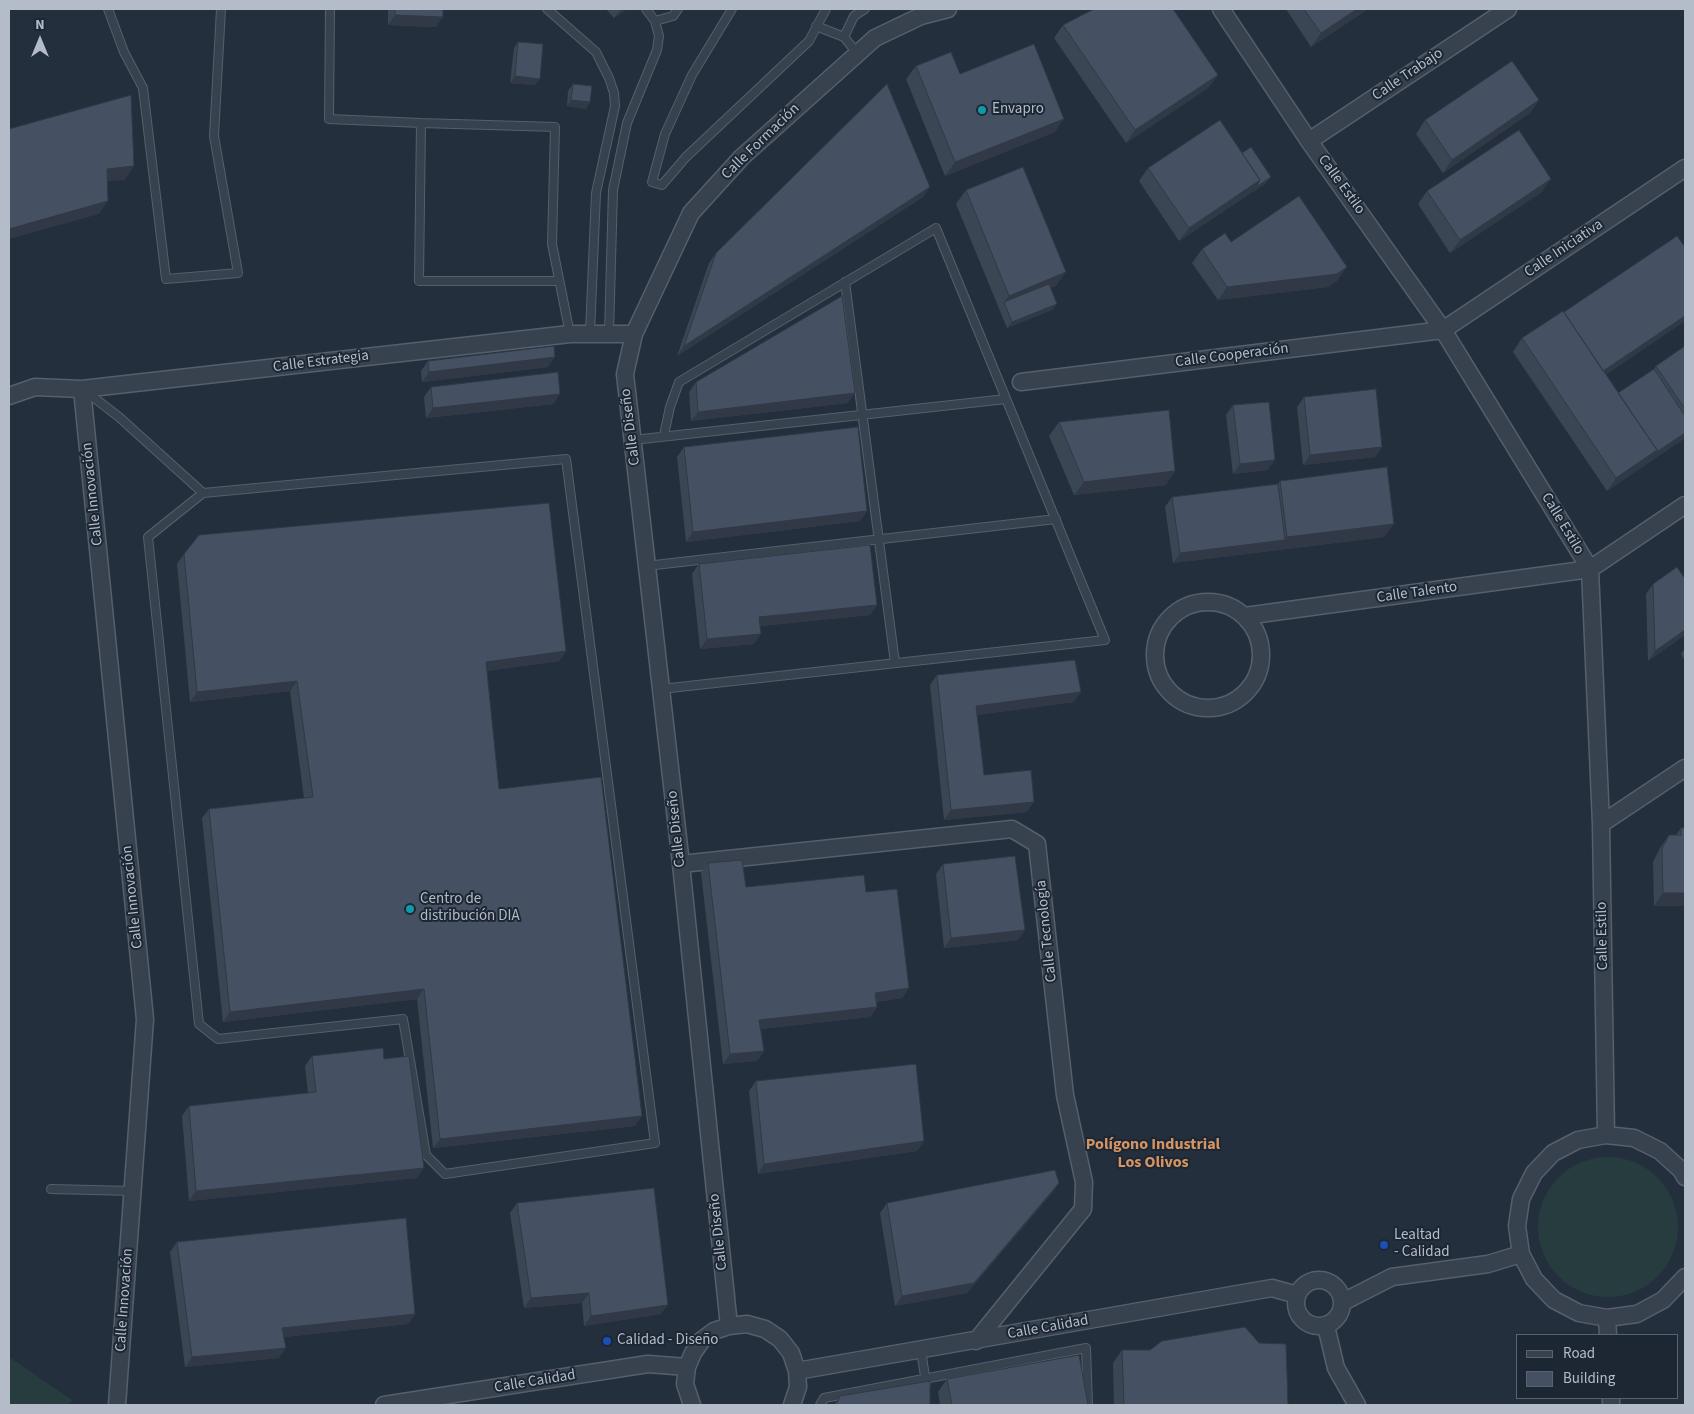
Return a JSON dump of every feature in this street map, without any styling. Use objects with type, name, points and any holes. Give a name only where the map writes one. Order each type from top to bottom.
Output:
[{"type":"street","name":"Calle Formación","points":[[634,334],[691,213],[742,157],[875,38],[921,16],[948,9]]},
{"type":"street","name":"Calle Estilo","points":[[1221,9],[1309,141],[1444,330],[1590,569],[1601,824],[1606,1135]]},
{"type":"street","name":"Calle Trabajo","points":[[1309,141],[1508,9]]},
{"type":"street","name":"Calle Iniciativa","points":[[1444,330],[1685,168]]},
{"type":"street","name":"Calle Cooperación","points":[[1021,382],[1444,330]]},
{"type":"street","name":"Calle Estrategia","points":[[9,396],[35,387],[82,389],[590,332],[634,334]]},
{"type":"street","name":"Calle Diseño","points":[[634,334],[624,374],[681,864],[729,1326]]},
{"type":"street","name":"Calle Innovación","points":[[82,389],[145,1019],[117,1405]]},
{"type":"street","points":[[1590,569],[1685,505]]},
{"type":"street","name":"Calle Talento","points":[[1245,616],[1590,569]]},
{"type":"street","points":[[1198,602],[1215,602],[1231,607],[1245,616],[1255,630],[1260,646],[1261,662],[1256,678],[1246,692],[1233,702],[1217,707],[1201,708],[1185,703],[1171,693],[1161,680],[1155,664],[1155,648],[1160,632],[1169,618],[1182,608],[1198,602]]},
{"type":"street","points":[[1601,824],[1685,768]]},
{"type":"street","name":"Calle Tecnología","points":[[681,864],[1012,829],[1037,844],[1065,1095],[1084,1182],[1083,1209],[976,1340]]},
{"type":"street","points":[[1684,1172],[1660,1150],[1634,1138],[1606,1135],[1578,1140],[1554,1154],[1534,1173],[1522,1199],[1517,1226],[1522,1254],[1534,1279],[1554,1300],[1579,1313],[1607,1318],[1637,1314],[1664,1300],[1685,1278]]},
{"type":"street","points":[[1343,1302],[1392,1277],[1488,1264],[1522,1254]]},
{"type":"street","points":[[1323,1280],[1337,1287],[1343,1302],[1339,1317],[1326,1326],[1317,1327],[1302,1320],[1298,1312],[1297,1295],[1307,1283],[1323,1280]]},
{"type":"street","name":"Calle Calidad","points":[[797,1371],[1272,1288],[1297,1295]]},
{"type":"street","points":[[1607,1318],[1608,1334]]},
{"type":"street","points":[[692,1405],[685,1384],[687,1367],[692,1353],[702,1340],[714,1331],[729,1326],[747,1324],[765,1329],[780,1339],[792,1353],[797,1371],[798,1387],[792,1405]]},
{"type":"street","points":[[1326,1326],[1336,1368],[1357,1405]]},
{"type":"street","name":"Calle Calidad","points":[[384,1405],[648,1364],[687,1367]]},
{"type":"lane","points":[[108,9],[124,52],[143,88],[166,279],[238,273],[214,136],[221,9]]},
{"type":"lane","points":[[330,9],[329,118],[555,128],[552,244],[570,334]]},
{"type":"lane","points":[[547,9],[596,52],[614,93],[614,106],[596,193],[590,332]]},
{"type":"lane","points":[[609,333],[613,190],[627,123],[657,50],[658,36],[655,21],[646,9]]},
{"type":"lane","points":[[655,21],[673,16],[678,9]]},
{"type":"lane","points":[[732,9],[692,75],[665,134],[652,182],[662,184],[686,157],[809,41],[826,9]]},
{"type":"lane","points":[[844,37],[854,16],[865,9]]},
{"type":"lane","points":[[816,26],[844,37],[857,53]]},
{"type":"lane","points":[[421,123],[420,281],[559,281]]},
{"type":"lane","points":[[661,690],[1105,640],[936,228],[680,382],[670,407],[664,435]]},
{"type":"lane","points":[[845,282],[895,663]]},
{"type":"lane","points":[[82,389],[119,417],[203,493],[566,459],[655,1144],[445,1174],[426,1155],[403,1019],[218,1039],[199,1024],[148,537],[203,493]]},
{"type":"lane","points":[[633,440],[664,435],[1006,399]]},
{"type":"lane","points":[[646,566],[1056,520]]},
{"type":"lane","points":[[51,1189],[133,1191]]},
{"type":"lane","points":[[820,1405],[824,1398],[1086,1348],[1088,1405]]},
{"type":"lane","points":[[921,1350],[926,1388]]},
{"type":"green space","points":[[1608,1157],[1622,1158],[1635,1162],[1658,1177],[1673,1200],[1677,1213],[1677,1241],[1673,1254],[1658,1277],[1635,1292],[1622,1296],[1608,1297],[1594,1296],[1581,1292],[1558,1277],[1543,1254],[1539,1241],[1538,1227],[1539,1213],[1543,1200],[1558,1177],[1581,1162],[1594,1158]]},
{"type":"green space","points":[[9,1357],[72,1400],[71,1402],[68,1405],[9,1405]]},
{"type":"building","points":[[395,9],[443,9],[443,17],[395,15]]},
{"type":"building","points":[[1094,9],[1173,9],[1218,75],[1135,130],[1063,25]]},
{"type":"building","points":[[1304,9],[1357,9],[1321,33]]},
{"type":"building","points":[[518,42],[543,44],[540,79],[515,76]]},
{"type":"building","name":"Envapro","points":[[1034,44],[1064,119],[955,162],[916,66],[951,52],[960,74]]},
{"type":"building","points":[[1512,61],[1539,100],[1452,160],[1425,120]]},
{"type":"building","points":[[573,84],[592,86],[590,102],[571,100]]},
{"type":"building","points":[[887,84],[930,187],[684,346],[716,253]]},
{"type":"building","points":[[131,95],[134,166],[107,169],[108,201],[9,229],[9,129]]},
{"type":"building","points":[[1220,120],[1260,180],[1189,228],[1148,168]]},
{"type":"building","points":[[1519,130],[1551,179],[1460,240],[1427,191]]},
{"type":"building","points":[[1251,147],[1271,177],[1256,187],[1260,180],[1242,153]]},
{"type":"building","points":[[1023,167],[1066,272],[1009,296],[966,190]]},
{"type":"building","points":[[1299,196],[1347,267],[1337,274],[1227,287],[1202,249],[1225,233],[1231,242]]},
{"type":"building","points":[[1677,236],[1685,247],[1685,316],[1603,371],[1564,312]]},
{"type":"building","points":[[1049,284],[1057,304],[1012,322],[1004,302]]},
{"type":"building","points":[[842,296],[855,393],[698,412],[696,382]]},
{"type":"building","points":[[1563,311],[1657,450],[1616,478],[1522,338]]},
{"type":"building","points":[[554,346],[555,357],[429,372],[428,361]]},
{"type":"building","points":[[1685,346],[1685,409],[1656,366]]},
{"type":"building","points":[[1654,369],[1685,416],[1685,433],[1655,453],[1657,450],[1618,393]]},
{"type":"building","points":[[558,372],[560,394],[433,408],[431,387]]},
{"type":"building","points":[[1376,389],[1382,447],[1310,455],[1304,397]]},
{"type":"building","points":[[1269,402],[1275,460],[1240,464],[1233,405]]},
{"type":"building","points":[[1169,410],[1175,471],[1084,482],[1059,422]]},
{"type":"building","points":[[858,427],[867,511],[693,532],[684,447]]},
{"type":"building","points":[[1387,467],[1394,524],[1287,537],[1280,481]]},
{"type":"building","points":[[1278,484],[1285,540],[1180,553],[1172,497]]},
{"type":"building","name":"Centro de distribución DIA","points":[[549,503],[566,651],[486,662],[499,789],[601,777],[642,1116],[440,1139],[424,989],[230,1012],[209,809],[313,797],[297,681],[197,692],[184,554],[199,535]]},
{"type":"building","points":[[870,545],[877,605],[759,617],[761,634],[707,639],[699,564]]},
{"type":"building","points":[[1677,567],[1685,579],[1685,630],[1655,651],[1653,584]]},
{"type":"building","points":[[1075,660],[1081,692],[976,706],[984,775],[1031,770],[1034,802],[951,810],[937,675]]},
{"type":"building","points":[[1681,828],[1685,828],[1685,893],[1663,893],[1662,849],[1669,835],[1681,835]]},
{"type":"building","points":[[1015,856],[1025,930],[951,938],[943,864]]},
{"type":"building","points":[[742,860],[746,887],[864,875],[866,892],[897,889],[909,988],[875,993],[877,1007],[759,1020],[764,1051],[730,1054],[708,863]]},
{"type":"building","points":[[383,1048],[384,1059],[409,1056],[424,1168],[196,1191],[189,1106],[316,1092],[312,1056]]},
{"type":"building","points":[[916,1064],[924,1141],[764,1164],[756,1081]]},
{"type":"building","points":[[1055,1170],[1059,1183],[974,1283],[902,1296],[887,1203]]},
{"type":"building","points":[[654,1188],[668,1305],[591,1316],[589,1293],[531,1298],[517,1203]]},
{"type":"building","points":[[406,1218],[415,1314],[282,1328],[286,1348],[192,1357],[177,1242]]},
{"type":"building","points":[[1245,1327],[1259,1343],[1286,1344],[1288,1405],[1124,1405],[1122,1350],[1150,1350],[1162,1341]]},
{"type":"building","points":[[1079,1355],[1088,1405],[952,1405],[947,1379]]},
{"type":"building","points":[[930,1381],[930,1405],[836,1405],[840,1396]]},
{"type":"place","name":"Envapro","points":[[982,110]]},
{"type":"place","name":"Centro de distribución DIA","points":[[410,909]]},
{"type":"place","name":"Lealtad - Calidad","points":[[1384,1245]]},
{"type":"place","name":"Calidad - Diseño","points":[[607,1341]]},
{"type":"district","name":"Polígono Industrial Los Olivos","points":[[1153,1154]]}]
